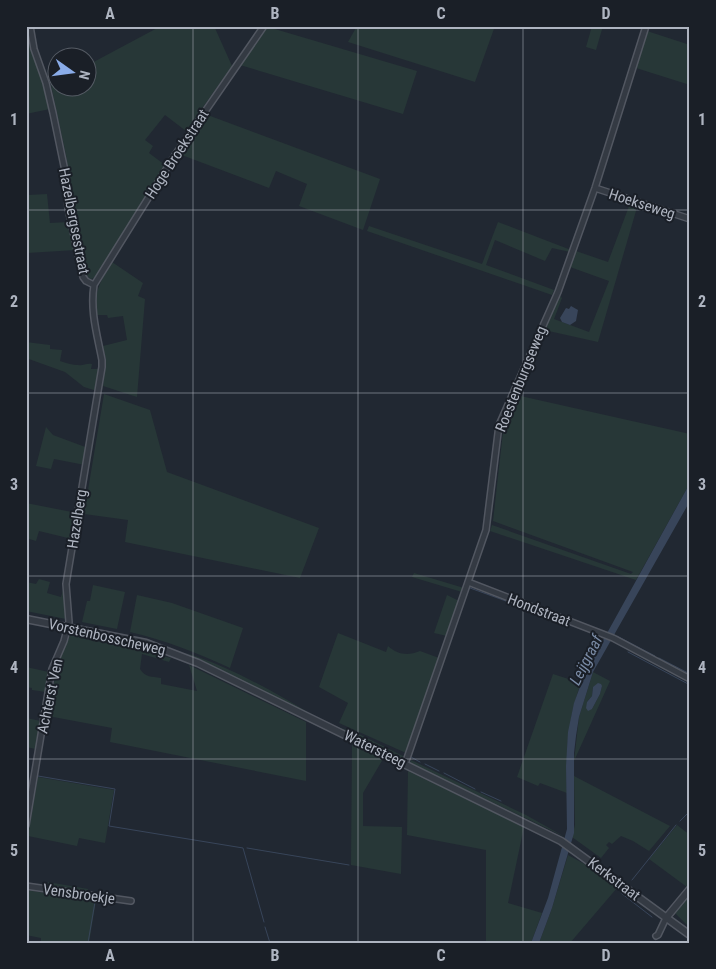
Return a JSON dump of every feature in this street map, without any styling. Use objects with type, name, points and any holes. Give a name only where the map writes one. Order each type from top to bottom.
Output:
[{"type":"street","name":"Hazelbergsestraat","points":[[30,26],[34,49],[54,113],[65,171],[68,208],[83,277],[94,285],[92,313],[102,360],[95,412]]},
{"type":"street","name":"Hoge Broekstraat","points":[[94,285],[175,155],[264,26]]},
{"type":"street","name":"Roestenburgseweg","points":[[405,764],[486,530],[499,425],[558,292],[595,188],[646,26]]},
{"type":"street","name":"Hoekseweg","points":[[595,188],[690,219]]},
{"type":"street","name":"Hazelberg","points":[[67,627],[69,616],[66,584],[95,412]]},
{"type":"street","name":"Hondstraat","points":[[468,582],[604,634],[690,679]]},
{"type":"street","name":"Vorstenbosscheweg","points":[[26,618],[146,643],[188,658]]},
{"type":"street","name":"Achterst Ven","points":[[26,825],[52,669],[67,627]]},
{"type":"street","name":"Watersteeg","points":[[188,658],[562,841]]},
{"type":"street","name":"Kerkstraat","points":[[562,841],[690,936]]},
{"type":"street","name":"Vensbroekje","points":[[26,886],[131,901]]},
{"type":"street","points":[[656,936],[658,936],[666,918],[690,890]]},
{"type":"shaded area","points":[[26,26],[44,81],[50,109],[26,114]]},
{"type":"shaded area","points":[[161,26],[214,26],[232,66],[186,131],[165,115],[145,140],[153,146],[149,153],[165,165],[96,277],[91,279],[87,276],[71,200],[66,155],[54,98],[98,98],[98,60]]},
{"type":"shaded area","points":[[357,26],[495,26],[475,82],[348,42]]},
{"type":"shaded area","points":[[592,26],[603,26],[596,50],[586,47]]},
{"type":"shaded area","points":[[268,27],[417,71],[403,114],[240,65]]},
{"type":"shaded area","points":[[647,31],[690,45],[690,85],[636,68]]},
{"type":"shaded area","points":[[205,114],[380,179],[363,230],[299,206],[307,184],[276,171],[269,188],[179,154]]},
{"type":"shaded area","points":[[26,188],[28,188],[28,195],[47,194],[50,223],[70,222],[76,250],[27,253],[27,299]]},
{"type":"shaded area","points":[[631,201],[638,204],[598,342],[544,330],[559,295],[562,298],[554,319],[589,332],[609,281],[570,267],[576,251],[608,262]]},
{"type":"shaded area","points":[[498,222],[571,250],[570,252],[552,248],[545,261],[495,240],[486,265],[554,290],[552,295],[367,231],[369,226],[482,264]]},
{"type":"shaded area","points":[[112,262],[143,283],[138,296],[145,299],[137,397],[103,386],[106,361],[103,346],[127,340],[123,316],[108,318],[107,315],[96,315],[97,293]]},
{"type":"shaded area","points":[[26,342],[50,345],[50,349],[62,350],[60,361],[76,365],[92,364],[91,369],[100,369],[97,391],[84,387],[65,372],[26,358]]},
{"type":"shaded area","points":[[104,394],[150,410],[167,472],[319,528],[300,578],[125,542],[128,520],[84,514]]},
{"type":"shaded area","points":[[516,395],[690,434],[690,483],[636,580],[490,531],[492,525],[631,574],[633,572],[493,521],[503,432]]},
{"type":"shaded area","points":[[46,427],[53,435],[88,448],[85,465],[54,459],[51,469],[36,466]]},
{"type":"shaded area","points":[[26,503],[77,513],[72,539],[39,531],[36,541],[26,538]]},
{"type":"shaded area","points":[[414,573],[464,588],[462,592],[412,577]]},
{"type":"shaded area","points":[[39,579],[50,582],[47,593],[61,597],[64,587],[66,619],[26,611],[26,582],[36,584]]},
{"type":"shaded area","points":[[93,585],[125,592],[117,629],[82,622],[87,601],[90,601]]},
{"type":"shaded area","points":[[137,595],[172,603],[243,628],[230,668],[181,647],[130,632]]},
{"type":"shaded area","points":[[447,595],[459,601],[447,636],[434,633]]},
{"type":"shaded area","points":[[338,633],[386,652],[388,646],[399,653],[411,654],[420,651],[439,658],[406,753],[339,723],[348,703],[319,687]]},
{"type":"shaded area","points":[[70,635],[171,658],[169,662],[142,654],[140,669],[147,675],[161,678],[161,684],[197,691],[189,665],[306,722],[306,781],[110,742],[112,728],[48,716],[57,666]]},
{"type":"shaded area","points":[[186,653],[202,658],[251,680],[312,715]]},
{"type":"shaded area","points":[[26,667],[49,672],[46,692],[26,687]]},
{"type":"shaded area","points":[[593,672],[610,681],[574,761],[579,717]],"holes":[[[602,686],[592,709],[587,702],[592,696],[593,687]]]},
{"type":"shaded area","points":[[553,674],[581,683],[576,697],[568,738],[567,793],[540,783],[538,786],[517,777]]},
{"type":"shaded area","points":[[26,718],[41,721],[36,749],[26,747]]},
{"type":"shaded area","points":[[333,726],[355,732],[405,757],[404,760]]},
{"type":"shaded area","points":[[352,744],[383,759],[363,793],[363,826],[402,827],[401,874],[351,865]]},
{"type":"shaded area","points":[[411,760],[526,815],[565,837],[410,763]]},
{"type":"shaded area","points":[[408,771],[524,827],[508,903],[542,913],[531,943],[486,943],[486,850],[407,835]]},
{"type":"shaded area","points":[[574,776],[670,826],[649,851],[621,836],[612,844],[609,842],[606,845],[609,848],[601,858],[572,837],[575,825]]},
{"type":"shaded area","points":[[38,777],[114,790],[105,843],[79,838],[77,846],[28,836]]},
{"type":"shaded area","points":[[677,825],[690,835],[690,884],[687,887],[649,859]]},
{"type":"shaded area","points":[[568,855],[588,866],[617,888],[570,943],[539,943],[552,908]]},
{"type":"shaded area","points":[[48,882],[88,889],[87,893],[47,887]]},
{"type":"shaded area","points":[[26,890],[96,901],[89,943],[41,943],[41,938],[26,935]]},
{"type":"shaded area","points":[[690,893],[690,928],[674,912]]},
{"type":"water","points":[[571,306],[578,310],[576,321],[570,325],[562,322],[560,318],[566,308],[569,309]]},
{"type":"water","points":[[690,483],[690,501],[593,672],[579,717],[576,736],[574,753],[574,833],[552,908],[539,943],[531,943],[548,898],[567,829],[566,766],[568,732],[574,703],[585,673]]},
{"type":"water","points":[[598,683],[602,686],[600,694],[592,709],[588,711],[586,708],[587,702],[592,696],[593,687]]},
{"type":"waterway","points":[[470,588],[528,609]]},
{"type":"waterway","points":[[550,618],[565,624]]},
{"type":"waterway","name":"Leijgraaf","points":[[577,627],[598,635]]},
{"type":"waterway","points":[[617,636],[655,656]]},
{"type":"waterway","points":[[628,652],[690,685]]},
{"type":"waterway","points":[[659,658],[690,674]]},
{"type":"waterway","points":[[411,757],[420,762]]},
{"type":"waterway","points":[[425,764],[439,771]]},
{"type":"waterway","points":[[444,773],[475,789]]},
{"type":"waterway","points":[[38,776],[115,789],[109,826],[243,848],[264,922]]},
{"type":"waterway","points":[[26,780],[30,781],[28,794]]},
{"type":"waterway","points":[[481,792],[501,801]]},
{"type":"waterway","points":[[680,821],[690,811]]},
{"type":"waterway","points":[[632,880],[676,825]]},
{"type":"waterway","points":[[247,848],[349,865]]},
{"type":"waterway","points":[[621,893],[652,917]]},
{"type":"waterway","points":[[88,943],[95,902]]},
{"type":"waterway","points":[[265,927],[270,943]]}]
